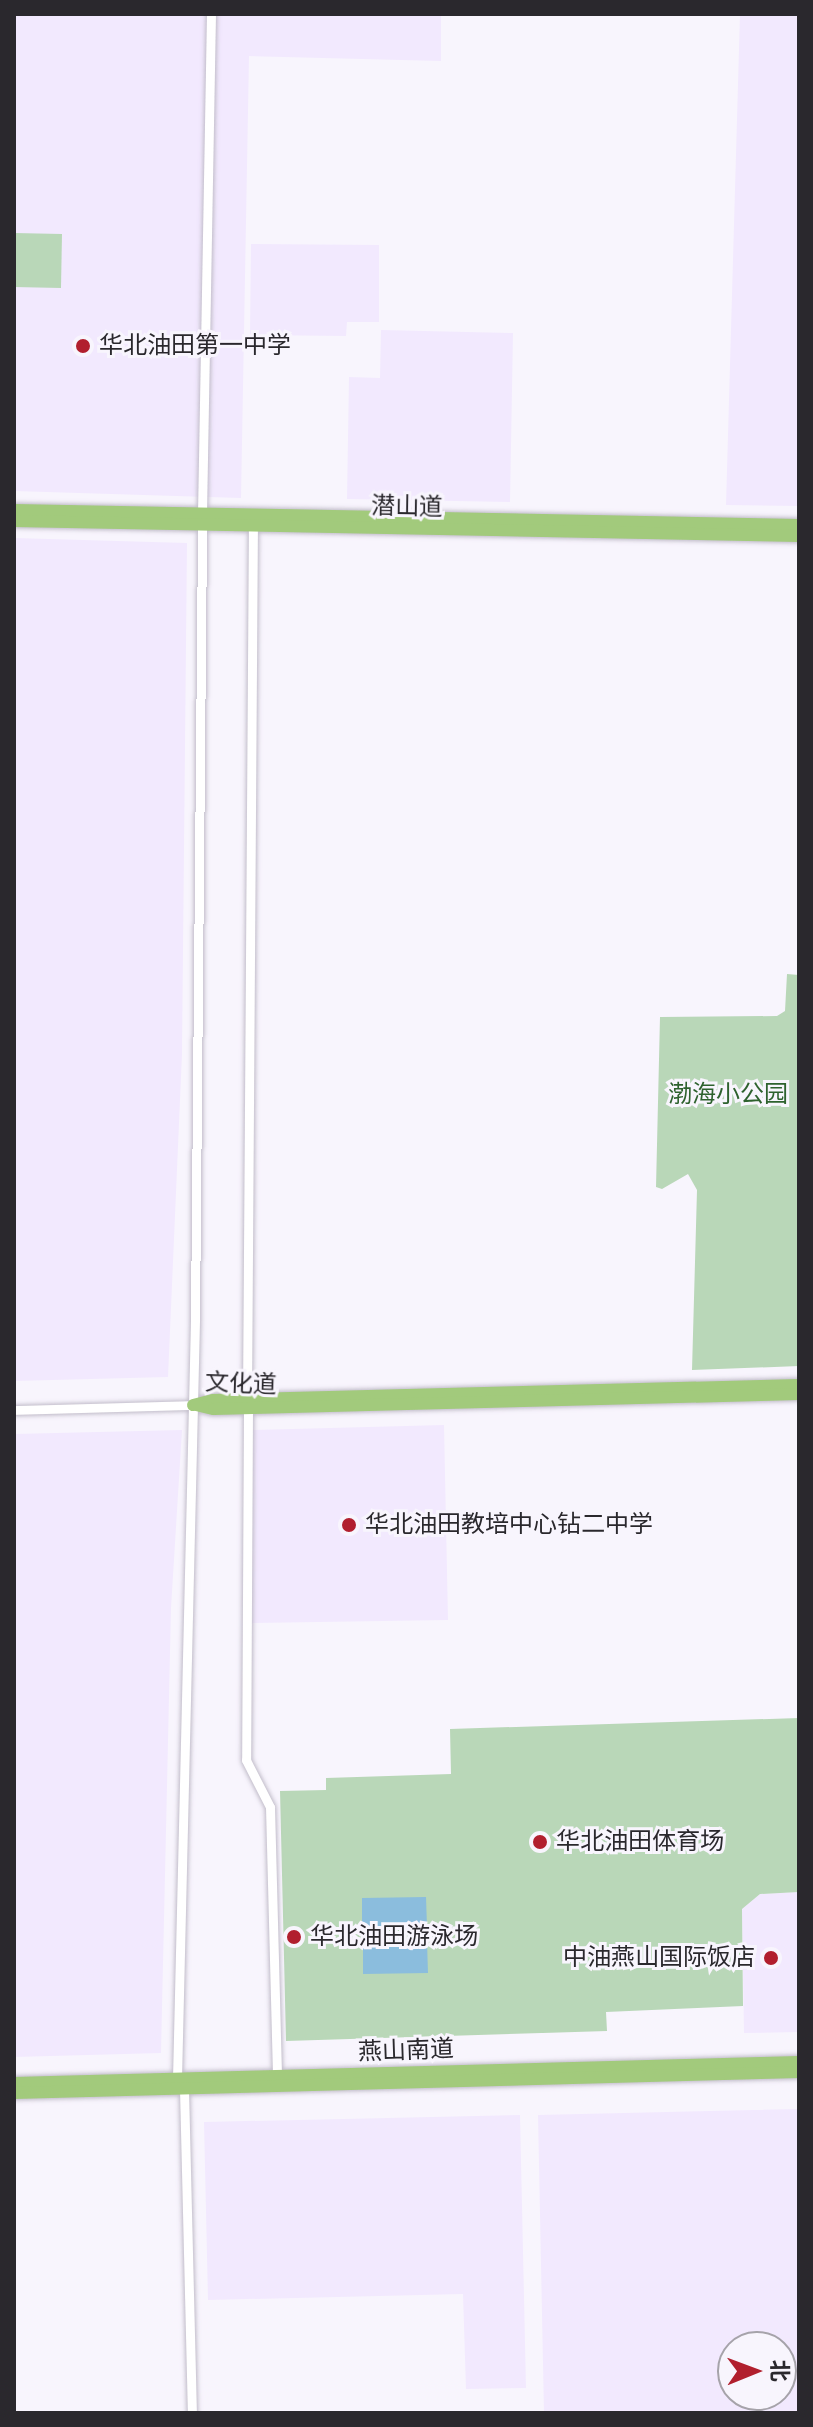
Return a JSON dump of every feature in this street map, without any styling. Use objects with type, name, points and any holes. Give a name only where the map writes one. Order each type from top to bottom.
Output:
[{"type":"main road","name":"潜山道","points":[[14,510],[202,519],[253,526],[799,536]]},
{"type":"main road","name":"潜山道","points":[[14,521],[202,519],[799,525]]},
{"type":"main road","name":"文化道","points":[[247,1404],[799,1385]]},
{"type":"main road","name":"文化道","points":[[193,1405],[799,1394]]},
{"type":"main road","name":"燕山南道","points":[[14,2093],[277,2076],[799,2062]]},
{"type":"main road","name":"燕山南道","points":[[14,2083],[180,2084],[799,2072]]},
{"type":"street","points":[[192,2413],[180,2084],[193,1405],[202,519],[211,14]]},
{"type":"street","points":[[253,526],[246,1760],[270,1807],[277,2076]]},
{"type":"street","points":[[14,1410],[193,1405]]},
{"type":"shaded area","points":[[14,14],[441,14],[441,61],[249,56],[241,498],[14,491]]},
{"type":"shaded area","points":[[740,14],[799,14],[799,506],[726,505]]},
{"type":"shaded area","points":[[251,244],[379,245],[379,322],[347,322],[346,336],[250,335]]},
{"type":"shaded area","points":[[381,330],[513,333],[510,502],[347,499],[349,377],[380,378]]},
{"type":"shaded area","points":[[14,538],[187,543],[182,1054],[168,1377],[14,1381]]},
{"type":"shaded area","name":"华北油田教培中心钻二中学","points":[[444,1425],[448,1620],[251,1623],[253,1430]]},
{"type":"shaded area","points":[[182,1430],[171,1608],[161,2053],[14,2057],[14,1434]]},
{"type":"shaded area","name":"中油燕山国际饭店","points":[[799,1892],[799,2032],[744,2033],[742,1909],[760,1894]]},
{"type":"shaded area","points":[[799,2109],[799,2413],[544,2413],[538,2115]]},
{"type":"shaded area","points":[[520,2115],[526,2388],[466,2389],[463,2294],[208,2300],[204,2122]]},
{"type":"green space","points":[[14,233],[62,234],[61,288],[14,287]]},
{"type":"green space","name":"渤海小公园","points":[[787,974],[799,975],[799,1366],[692,1370],[697,1190],[688,1174],[662,1189],[656,1187],[660,1017],[777,1016],[785,1011]]},
{"type":"green space","name":"华北油田体育场","points":[[799,1718],[799,1892],[760,1894],[742,1909],[743,2006],[606,2012],[607,2031],[286,2041],[280,1791],[326,1790],[326,1778],[451,1774],[450,1729]]},
{"type":"water","points":[[426,1897],[427,1927],[362,1928],[362,1898]]},
{"type":"water","points":[[427,1942],[428,1973],[363,1974],[363,1943]]},
{"type":"place","name":"华北油田第一中学","points":[[83,346]]},
{"type":"place","name":"华北油田教培中心钻二中学","points":[[349,1525]]},
{"type":"place","name":"华北油田体育场","points":[[540,1842]]},
{"type":"place","name":"华北油田游泳场","points":[[294,1937]]},
{"type":"place","name":"中油燕山国际饭店","points":[[771,1958]]}]
